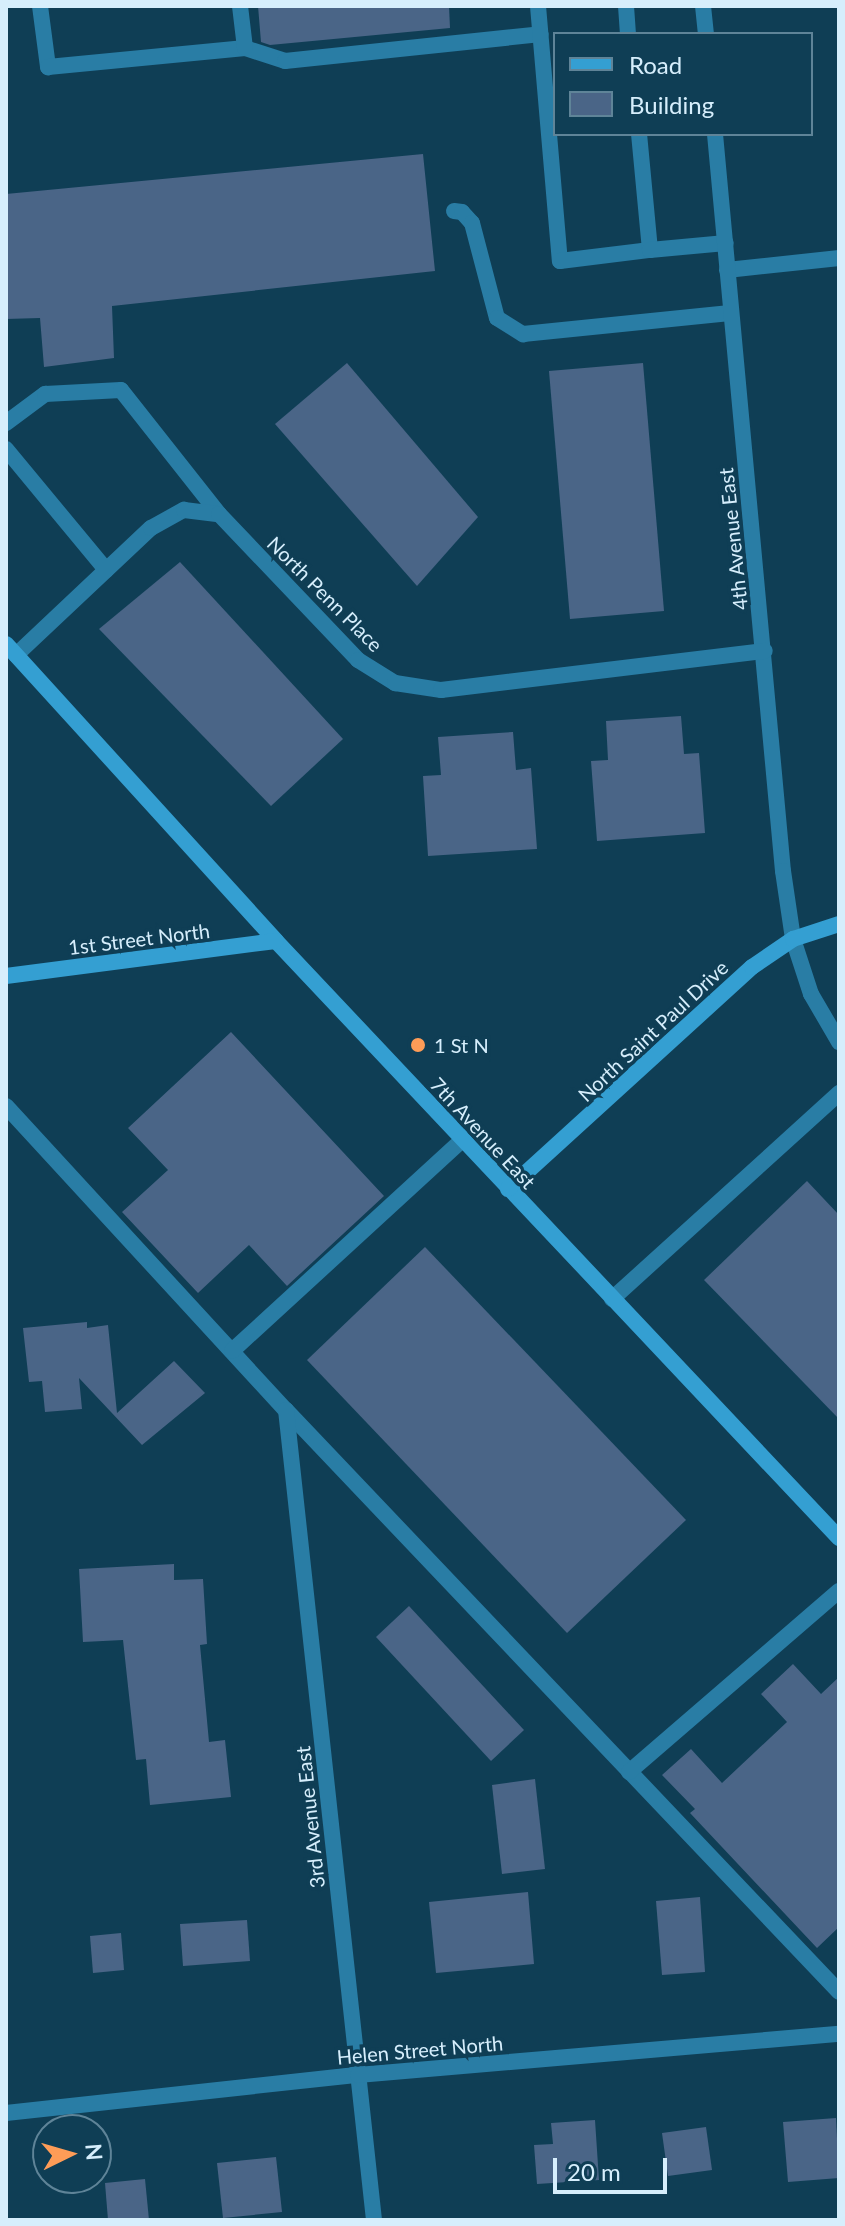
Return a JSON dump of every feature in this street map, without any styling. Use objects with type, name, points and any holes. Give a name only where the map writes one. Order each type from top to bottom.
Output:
[{"type":"street","points":[[40,6],[48,67],[245,48],[285,61],[541,34]]},
{"type":"street","points":[[240,6],[245,48]]},
{"type":"street","points":[[538,6],[560,261],[726,243]]},
{"type":"street","points":[[626,6],[628,32]]},
{"type":"street","points":[[703,6],[706,32]]},
{"type":"street","points":[[639,136],[650,250]]},
{"type":"street","name":"4th Avenue East","points":[[715,136],[783,871],[793,939],[811,994],[839,1042]]},
{"type":"street","points":[[454,211],[462,212],[472,223],[497,318],[523,334],[730,313]]},
{"type":"street","points":[[727,270],[839,258]]},
{"type":"street","name":"North Penn Place","points":[[6,423],[45,394],[121,390],[219,514],[358,660],[395,683],[441,690],[765,651]]},
{"type":"street","points":[[6,449],[106,570]]},
{"type":"street","points":[[11,649],[151,528],[184,510],[219,514]]},
{"type":"street","name":"7th Avenue East","points":[[11,649],[276,941],[839,1538]]},
{"type":"street","name":"North Saint Paul Drive","points":[[508,1189],[719,995],[793,939],[839,924]]},
{"type":"street","name":"1st Street North","points":[[6,976],[276,941]]},
{"type":"street","points":[[612,1299],[839,1093]]},
{"type":"street","points":[[6,1106],[286,1410],[839,1992]]},
{"type":"street","points":[[232,1351],[462,1140]]},
{"type":"street","name":"3rd Avenue East","points":[[286,1410],[374,2220]]},
{"type":"street","points":[[629,1772],[839,1591]]},
{"type":"street","name":"Helen Street North","points":[[6,2113],[358,2075],[839,2034]]},
{"type":"building","points":[[258,6],[449,6],[450,28],[270,45],[261,42]]},
{"type":"building","points":[[423,154],[435,271],[112,306],[114,358],[44,367],[40,318],[6,319],[6,194]]},
{"type":"building","points":[[347,363],[478,517],[417,586],[275,424]]},
{"type":"building","points":[[643,363],[664,611],[570,619],[549,371]]},
{"type":"building","points":[[180,562],[343,739],[271,806],[99,629]]},
{"type":"building","points":[[681,716],[684,754],[699,753],[705,833],[597,841],[591,761],[608,760],[606,721]]},
{"type":"building","points":[[513,732],[516,770],[531,768],[537,849],[428,856],[423,776],[441,775],[438,737]]},
{"type":"building","points":[[231,1032],[384,1196],[287,1286],[249,1245],[198,1293],[122,1212],[168,1170],[128,1128]]},
{"type":"building","points":[[807,1181],[839,1215],[839,1419],[704,1280]]},
{"type":"building","points":[[425,1247],[686,1520],[567,1633],[307,1360]]},
{"type":"building","points":[[87,1322],[87,1328],[108,1325],[117,1413],[174,1361],[205,1393],[142,1445],[79,1378],[82,1409],[45,1412],[42,1381],[29,1382],[23,1328]]},
{"type":"building","points":[[174,1564],[174,1580],[203,1579],[207,1644],[200,1645],[209,1742],[225,1740],[231,1797],[150,1805],[146,1759],[136,1760],[123,1640],[83,1642],[79,1569]]},
{"type":"building","points":[[409,1606],[524,1730],[491,1761],[376,1637]]},
{"type":"building","points":[[793,1664],[821,1694],[839,1677],[839,1927],[817,1948],[690,1813],[695,1809],[662,1775],[691,1749],[722,1783],[787,1722],[761,1694]]},
{"type":"building","points":[[535,1779],[545,1869],[502,1874],[492,1785]]},
{"type":"building","points":[[528,1892],[534,1964],[436,1973],[429,1902]]},
{"type":"building","points":[[700,1897],[705,1972],[662,1975],[656,1901]]},
{"type":"building","points":[[247,1920],[250,1961],[183,1966],[180,1924]]},
{"type":"building","points":[[121,1933],[124,1970],[93,1973],[90,1936]]},
{"type":"building","points":[[836,2118],[839,2178],[788,2182],[783,2122]]},
{"type":"building","points":[[595,2120],[599,2180],[537,2184],[534,2145],[553,2144],[551,2123]]},
{"type":"building","points":[[706,2127],[712,2170],[668,2176],[662,2133]]},
{"type":"building","points":[[276,2157],[282,2212],[223,2218],[217,2163]]},
{"type":"building","points":[[145,2179],[149,2220],[108,2220],[106,2194],[112,2194],[112,2182]]},
{"type":"place","name":"1 St N","points":[[418,1045]]}]
